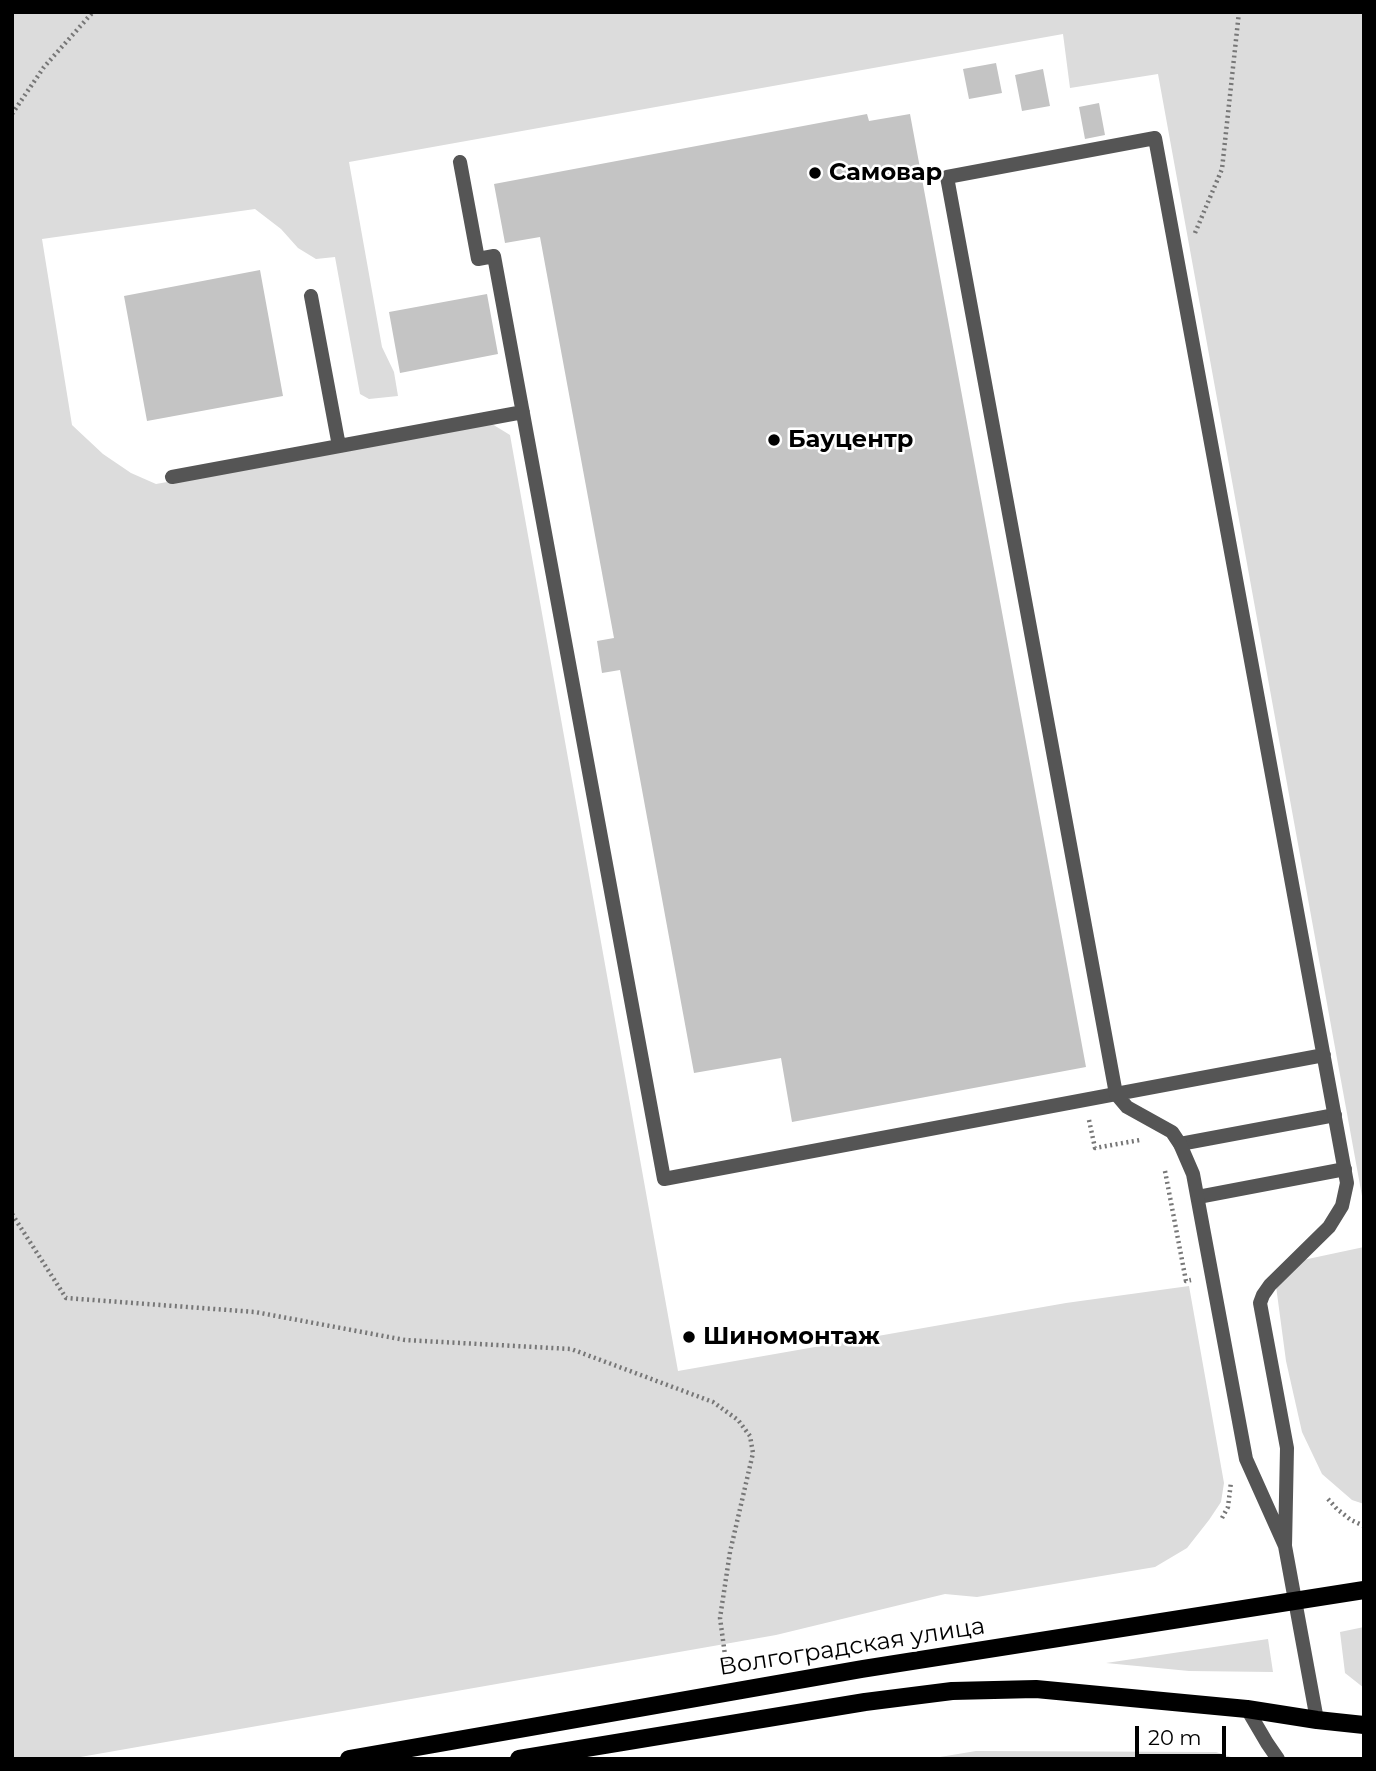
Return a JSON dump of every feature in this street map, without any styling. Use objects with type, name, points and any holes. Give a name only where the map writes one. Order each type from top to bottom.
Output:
[{"type":"main road","name":"Волгоградская улица","points":[[349,1759],[862,1669],[1364,1590]]},
{"type":"main road","points":[[519,1759],[865,1702],[952,1691],[1036,1689],[1247,1709],[1364,1725]]},
{"type":"street","points":[[1285,1545],[1246,1459],[1193,1174],[1172,1132],[1127,1107],[1116,1094],[947,177],[1155,138],[1347,1183],[1342,1206],[1329,1227],[1270,1285],[1260,1303],[1287,1448],[1285,1545],[1317,1720]]},
{"type":"street","points":[[460,162],[478,259],[494,256],[664,1179],[1324,1055]]},
{"type":"street","points":[[311,296],[339,446]]},
{"type":"street","points":[[172,477],[523,412]]},
{"type":"street","points":[[1180,1144],[1335,1115]]},
{"type":"street","points":[[1198,1197],[1345,1169]]},
{"type":"street","points":[[1247,1709],[1278,1759]]},
{"type":"path","points":[[12,114],[44,67],[93,12]]},
{"type":"path","points":[[1193,237],[1222,169],[1239,12]]},
{"type":"path","points":[[1085,1100],[1094,1148],[1146,1139]]},
{"type":"path","points":[[1164,1168],[1186,1281],[1196,1279]]},
{"type":"path","points":[[12,1214],[66,1298],[255,1312],[405,1340],[571,1349],[713,1402],[738,1420],[750,1437],[752,1453],[730,1552],[720,1618],[730,1692]]},
{"type":"path","points":[[1222,1518],[1228,1507],[1231,1475]]},
{"type":"path","points":[[1328,1499],[1351,1520],[1364,1526]]},
{"type":"shaded area","points":[[12,12],[1364,12],[1364,1207],[1158,74],[1070,88],[1063,34],[349,162],[382,347],[394,372],[398,396],[369,399],[360,394],[335,257],[316,259],[298,248],[281,229],[255,209],[42,239],[72,425],[103,454],[131,473],[156,484],[492,424],[510,435],[678,1371],[1066,1303],[1189,1286],[1224,1483],[1221,1502],[1187,1548],[1155,1567],[977,1597],[945,1594],[776,1635],[69,1759],[12,1759]]},
{"type":"shaded area","points":[[1364,1247],[1364,1504],[1352,1500],[1322,1474],[1302,1432],[1286,1361],[1276,1286],[1303,1260]]},
{"type":"shaded area","points":[[1364,1627],[1364,1688],[1345,1673],[1340,1632]]},
{"type":"shaded area","points":[[1268,1639],[1273,1672],[1189,1671],[1106,1663]]},
{"type":"shaded area","points":[[976,1751],[1216,1752],[1237,1759],[928,1759]]},
{"type":"building","points":[[996,63],[1002,93],[969,99],[963,69]]},
{"type":"building","points":[[1043,69],[1050,106],[1022,111],[1015,75]]},
{"type":"building","points":[[1099,103],[1105,135],[1085,139],[1079,107]]},
{"type":"building","name":"Бауцентр","points":[[867,114],[869,121],[910,114],[1086,1067],[792,1122],[781,1058],[694,1073],[620,670],[602,673],[597,641],[614,638],[540,237],[505,243],[494,184]]},
{"type":"building","points":[[260,270],[283,396],[147,421],[124,296]]},
{"type":"building","points":[[487,294],[498,354],[400,373],[389,312]]},
{"type":"place","name":"Самовар","points":[[815,173]]},
{"type":"place","name":"Бауцентр","points":[[774,440]]},
{"type":"place","name":"Шиномонтаж","points":[[689,1337]]}]
